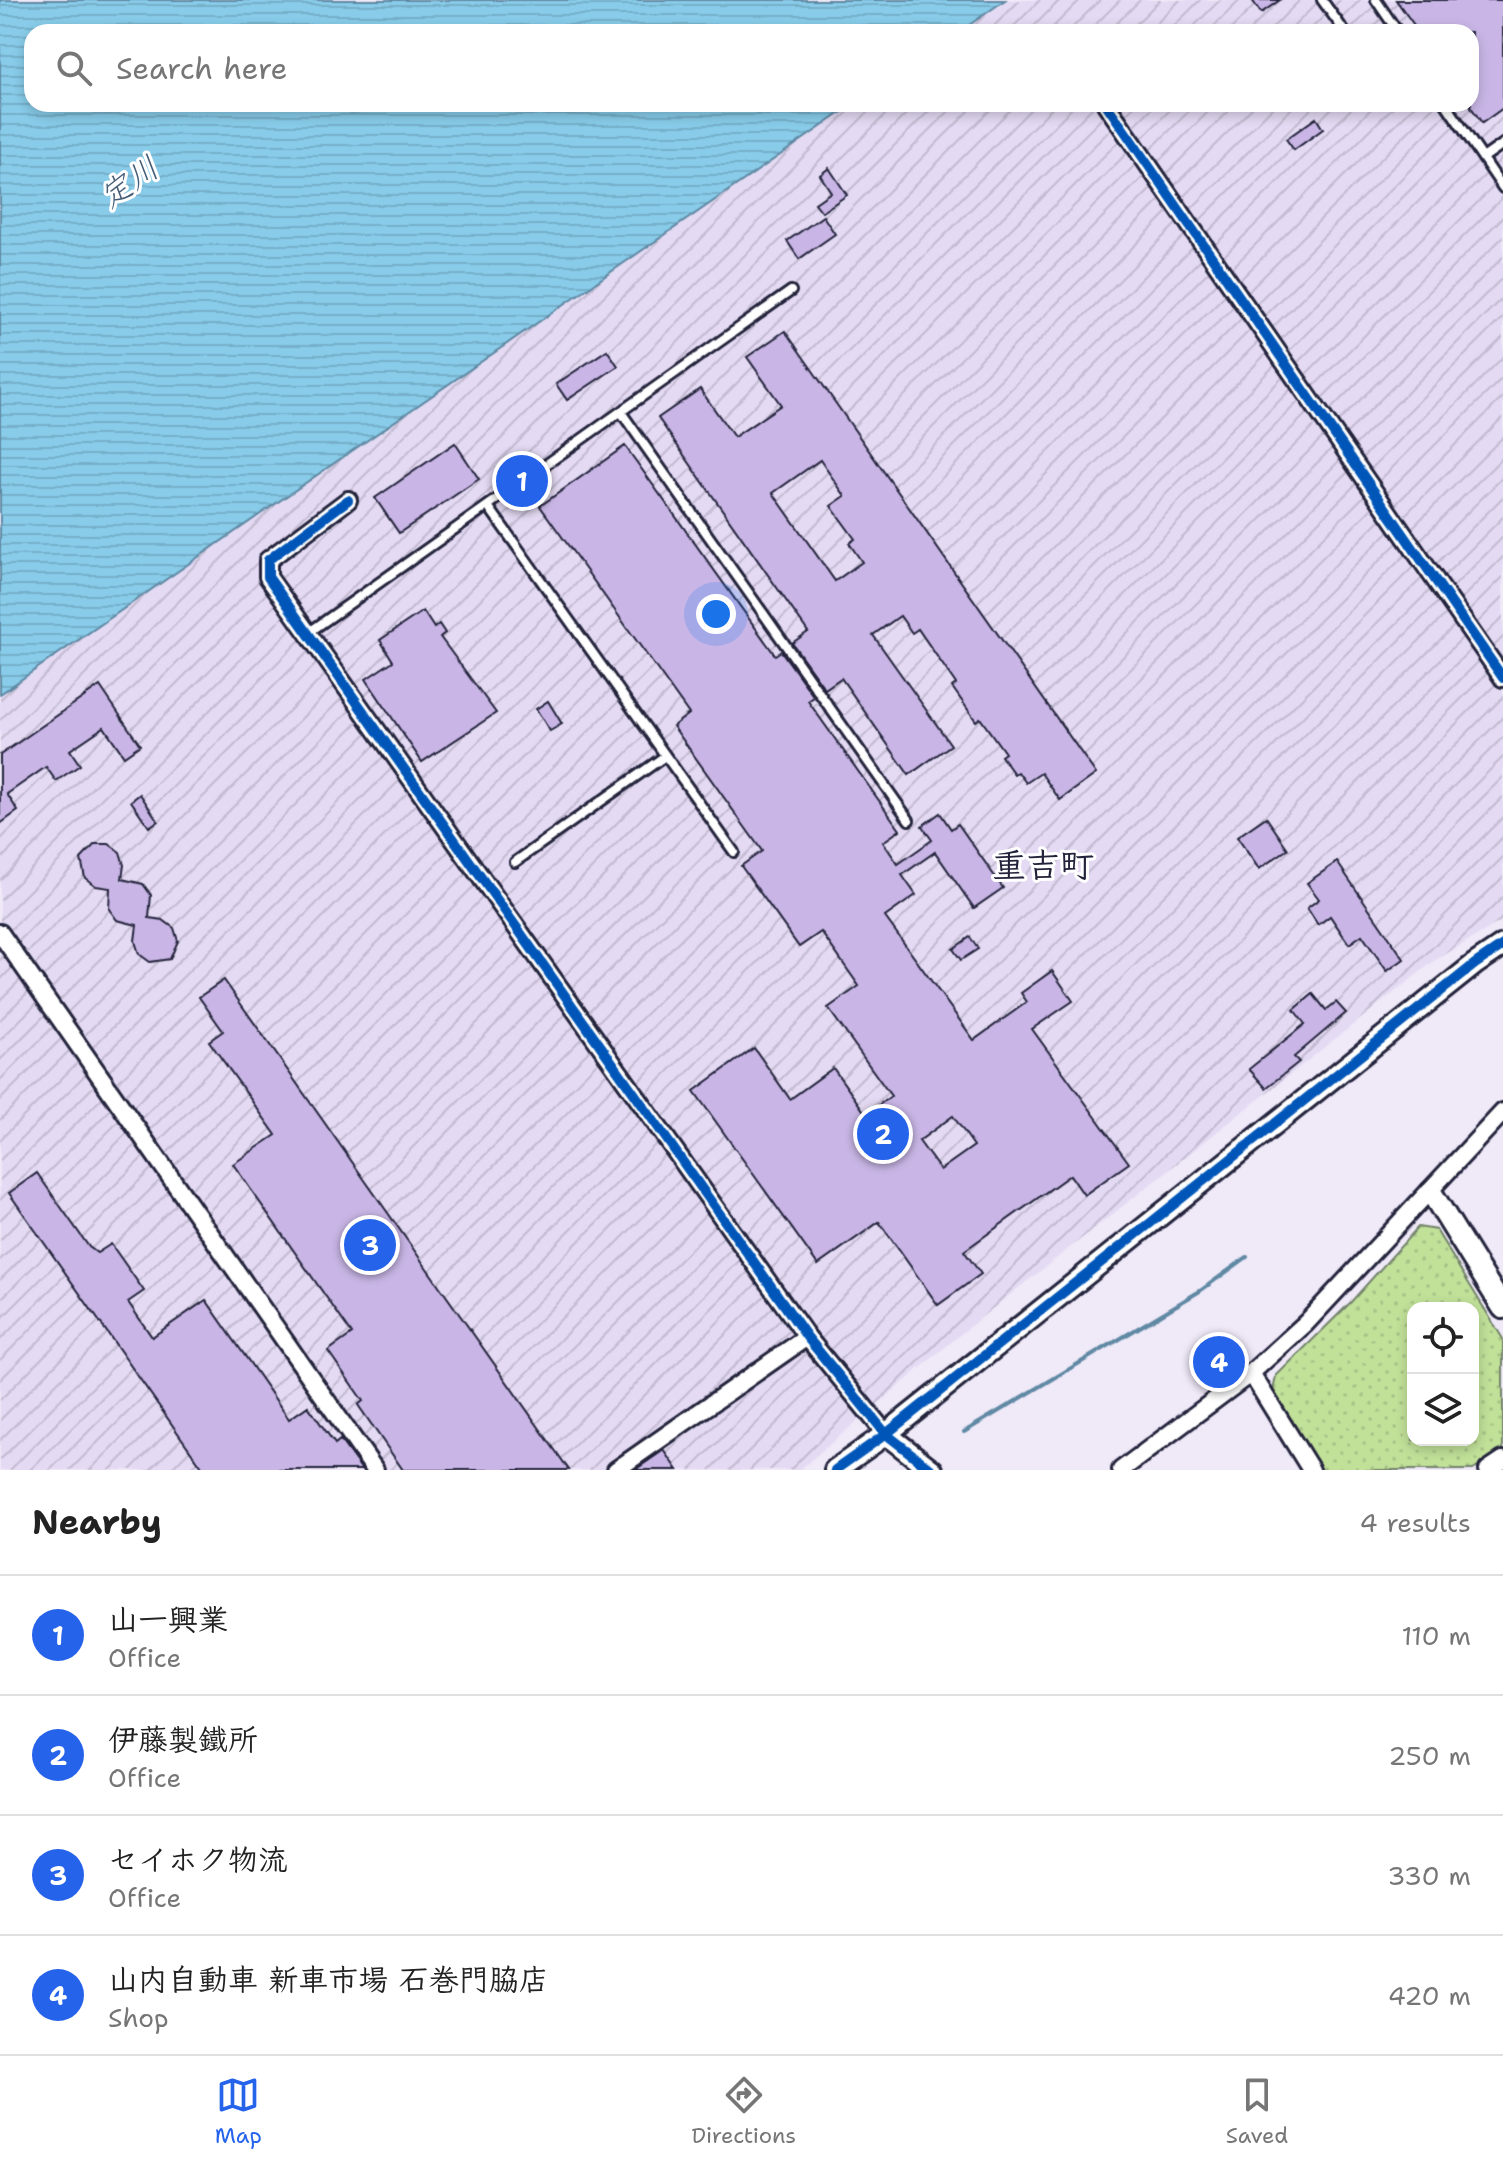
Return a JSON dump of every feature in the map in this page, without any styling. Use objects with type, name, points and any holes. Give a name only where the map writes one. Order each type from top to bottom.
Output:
[{"type":"street","points":[[1112,112],[1503,678]]},
{"type":"street","points":[[348,500],[268,560],[268,577],[807,1337],[886,1434],[932,1470]]},
{"type":"street","points":[[0,933],[375,1470]]},
{"type":"street","points":[[835,1470],[886,1434],[1475,964],[1503,945]]},
{"type":"street","points":[[1121,1470],[1251,1373],[1306,1323],[1503,1112]]},
{"type":"street","points":[[1431,1192],[1503,1308]]},
{"type":"street","points":[[616,1470],[807,1337]]},
{"type":"street","points":[[1251,1373],[1311,1470]]},
{"type":"street","points":[[847,1470],[886,1434]]},
{"type":"street","points":[[1488,1470],[1503,1460]]},
{"type":"lane","points":[[1322,0],[1339,24]]},
{"type":"lane","points":[[1376,0],[1392,24]]},
{"type":"lane","points":[[1451,112],[1503,188]]},
{"type":"lane","points":[[1483,158],[1503,144]]},
{"type":"lane","points":[[307,633],[791,291]]},
{"type":"lane","points":[[621,412],[909,820]]},
{"type":"lane","points":[[488,506],[734,852]]},
{"type":"lane","points":[[515,862],[665,756]]},
{"type":"shaded area","points":[[1005,0],[1503,0],[1503,920],[1434,961],[969,1327],[799,1470],[0,1470],[0,694],[842,112],[1479,112],[1479,24],[970,24]]},
{"type":"green space","points":[[1418,1227],[1436,1230],[1503,1339],[1503,1452],[1473,1470],[1321,1470],[1273,1391],[1276,1376],[1351,1302]]},
{"type":"water","name":"定川","points":[[0,0],[1005,0],[970,24],[24,24],[24,112],[842,112],[0,694]]},
{"type":"building","points":[[1252,0],[1280,0],[1261,13]]},
{"type":"building","points":[[1396,0],[1503,0],[1503,108],[1482,123],[1474,112],[1479,112],[1479,24],[1413,24]]},
{"type":"building","points":[[1316,118],[1323,129],[1294,150],[1286,139]]},
{"type":"building","points":[[829,168],[847,195],[822,212],[815,203],[831,192],[820,175]]},
{"type":"building","points":[[823,216],[835,234],[799,259],[787,241]]},
{"type":"building","points":[[785,331],[1096,774],[1060,800],[1041,773],[1026,783],[1018,772],[1014,774],[1001,756],[1005,753],[980,718],[976,721],[952,687],[956,684],[918,629],[912,633],[900,616],[873,635],[951,745],[909,775],[841,678],[825,689],[792,643],[808,632],[658,418],[700,389],[734,437],[781,405],[747,357]],"holes":[[[820,460],[845,496],[831,506],[855,539],[849,543],[862,562],[835,581],[773,493]]]},
{"type":"building","points":[[607,350],[618,366],[567,400],[556,384]]},
{"type":"building","points":[[455,443],[479,479],[399,533],[375,498]]},
{"type":"building","points":[[625,446],[775,655],[781,651],[814,697],[808,701],[900,830],[883,842],[898,864],[932,840],[922,826],[940,813],[951,829],[958,824],[1003,888],[974,908],[935,852],[902,875],[916,895],[885,917],[974,1040],[1027,1002],[1021,993],[1052,971],[1073,1001],[1032,1029],[1129,1163],[1084,1195],[1070,1175],[964,1251],[981,1274],[938,1305],[879,1222],[818,1265],[694,1091],[754,1048],[790,1099],[833,1068],[866,1114],[891,1096],[828,1008],[859,986],[821,932],[799,947],[741,866],[762,851],[673,726],[689,714],[540,506]],"holes":[[[953,1116],[974,1146],[940,1170],[919,1141]]]},
{"type":"building","points":[[423,611],[434,628],[439,624],[445,633],[440,637],[496,713],[422,762],[366,679],[393,661],[380,640]]},
{"type":"building","points":[[100,686],[140,745],[124,756],[104,727],[70,750],[80,765],[56,781],[46,767],[7,794],[18,811],[0,824],[0,755]]},
{"type":"building","points":[[548,701],[562,724],[550,731],[536,709]]},
{"type":"building","points":[[140,794],[158,821],[149,827],[131,801]]},
{"type":"building","points":[[1266,817],[1288,849],[1259,869],[1237,837]]},
{"type":"building","points":[[95,844],[109,844],[120,852],[124,865],[122,879],[143,884],[151,895],[149,918],[163,920],[174,928],[178,941],[170,959],[150,962],[139,954],[135,941],[137,925],[117,920],[109,909],[110,888],[96,886],[85,878],[81,859]]},
{"type":"building","points":[[1337,862],[1404,959],[1387,971],[1362,935],[1349,944],[1330,916],[1318,925],[1307,908],[1319,899],[1307,883]]},
{"type":"building","points":[[970,937],[978,949],[961,960],[953,949]]},
{"type":"building","points":[[224,980],[569,1470],[403,1470],[358,1405],[363,1401],[328,1351],[352,1334],[233,1164],[276,1135],[209,1041],[223,1031],[199,997]]},
{"type":"building","points":[[1313,994],[1326,1010],[1336,1002],[1346,1013],[1294,1057],[1299,1062],[1266,1088],[1249,1069],[1305,1024],[1294,1010]]},
{"type":"building","points":[[37,1173],[89,1247],[97,1253],[111,1244],[144,1291],[128,1302],[152,1337],[206,1300],[289,1419],[308,1406],[335,1444],[340,1440],[362,1470],[204,1470],[9,1193]]},
{"type":"building","points":[[664,1450],[678,1470],[635,1470]]},
{"type":"waterway","points":[[964,1432],[1200,1291],[1247,1257]]},
{"type":"cycle path","points":[[1112,112],[1503,678]]},
{"type":"cycle path","points":[[348,500],[268,560],[268,577],[807,1337],[886,1434],[932,1470]]},
{"type":"cycle path","points":[[835,1470],[886,1434],[1475,964],[1503,945]]},
{"type":"place","name":"山一興業","points":[[522,481]]},
{"type":"place","name":"伊藤製鐵所","points":[[883,1134]]},
{"type":"place","name":"セイホク物流","points":[[370,1245]]},
{"type":"place","name":"山内自動車 新車市場 石巻門脇店","points":[[1219,1362]]},
{"type":"district","name":"重吉町","points":[[1043,865]]}]
